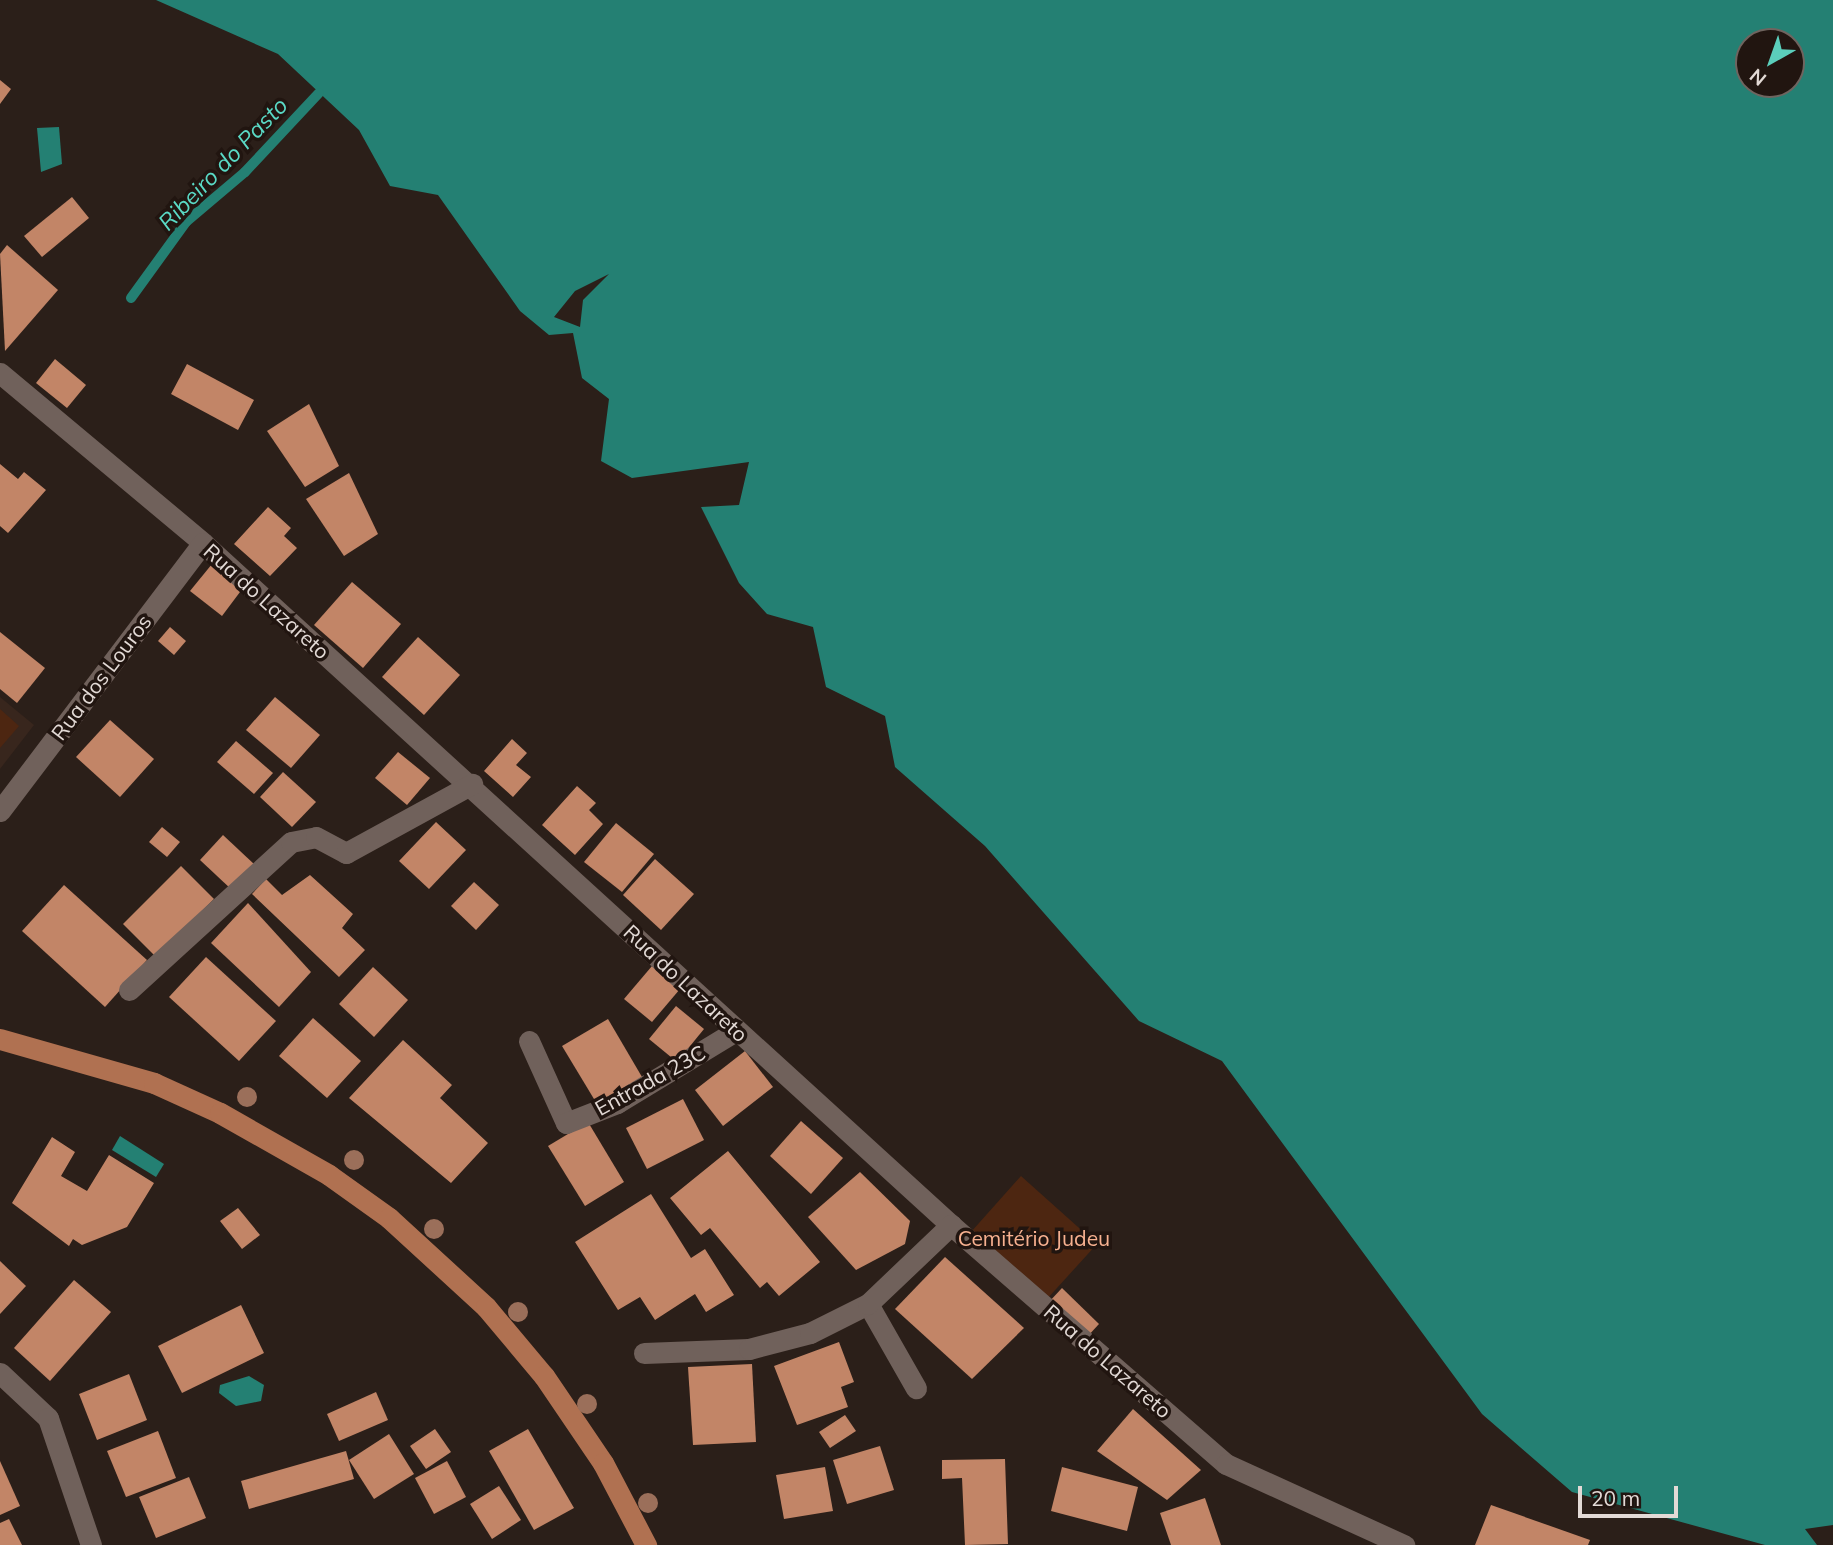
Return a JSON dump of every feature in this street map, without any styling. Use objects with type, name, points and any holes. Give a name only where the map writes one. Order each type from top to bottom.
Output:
[{"type":"main road","points":[[0,1039],[154,1083],[220,1113],[329,1175],[389,1218],[486,1307],[544,1376],[603,1463],[646,1545]]},
{"type":"street","name":"Rua do Lazareto","points":[[0,373],[203,543],[472,784],[951,1225],[1226,1464],[1404,1545]]},
{"type":"street","name":"Rua dos Louros","points":[[0,811],[203,543]]},
{"type":"street","points":[[129,990],[291,842],[316,837],[346,853],[472,784]]},
{"type":"street","name":"Entrada 23C","points":[[529,1041],[566,1123],[617,1103],[737,1030]]},
{"type":"street","points":[[644,1353],[749,1349],[810,1333],[868,1304],[951,1225]]},
{"type":"street","points":[[868,1304],[916,1388]]},
{"type":"street","points":[[0,1373],[48,1418],[91,1545]]},
{"type":"shaded area","points":[[0,697],[34,725],[0,769]]},
{"type":"green space","points":[[0,709],[19,726],[0,748]]},
{"type":"green space","name":"Cemitério Judeu","points":[[1021,1176],[1097,1244],[1047,1299],[971,1232]]},
{"type":"water","points":[[156,0],[1833,0],[1833,1525],[1805,1529],[1817,1545],[1765,1545],[1572,1492],[1482,1414],[1222,1061],[1139,1021],[985,846],[895,767],[885,716],[826,687],[813,627],[767,614],[739,583],[701,507],[739,505],[749,462],[632,478],[601,461],[609,399],[582,378],[573,333],[549,335],[520,311],[438,195],[390,186],[359,130],[278,54]],"holes":[[[609,274],[583,300],[580,327],[554,317],[575,291]]]},
{"type":"water","points":[[59,127],[62,164],[41,172],[37,128]]},
{"type":"water","points":[[120,1136],[164,1164],[156,1177],[112,1150]]},
{"type":"water","points":[[249,1376],[264,1385],[261,1401],[236,1406],[219,1393],[220,1385]]},
{"type":"building","points":[[0,80],[11,89],[0,104]]},
{"type":"building","points":[[72,197],[89,218],[42,257],[24,236]]},
{"type":"building","points":[[7,245],[58,290],[5,351],[0,254]]},
{"type":"building","points":[[55,359],[86,385],[67,408],[36,383]]},
{"type":"building","points":[[187,364],[254,400],[238,430],[171,394]]},
{"type":"building","points":[[309,404],[339,466],[305,487],[267,431]]},
{"type":"building","points":[[0,464],[18,479],[24,472],[46,490],[8,533],[0,526]]},
{"type":"building","points":[[349,473],[378,534],[344,556],[306,499]]},
{"type":"building","points":[[268,507],[291,528],[284,536],[297,548],[270,576],[234,544]]},
{"type":"building","points":[[212,564],[243,588],[222,616],[190,591]]},
{"type":"building","points":[[352,582],[401,624],[363,668],[314,625]]},
{"type":"building","points":[[170,627],[186,641],[174,655],[158,641]]},
{"type":"building","points":[[0,632],[45,668],[17,703],[0,689]]},
{"type":"building","points":[[418,637],[460,675],[424,715],[382,677]]},
{"type":"building","points":[[275,697],[320,735],[291,768],[246,730]]},
{"type":"building","points":[[110,720],[154,759],[120,797],[76,757]]},
{"type":"building","points":[[512,739],[527,753],[516,765],[531,777],[513,797],[484,771]]},
{"type":"building","points":[[236,741],[273,773],[254,794],[217,762]]},
{"type":"building","points":[[398,752],[430,778],[407,805],[375,778]]},
{"type":"building","points":[[283,772],[316,802],[292,827],[260,797]]},
{"type":"building","points":[[577,786],[596,803],[589,810],[603,824],[575,855],[542,825]]},
{"type":"building","points":[[436,822],[466,850],[429,889],[399,861]]},
{"type":"building","points":[[616,823],[654,854],[622,892],[584,862]]},
{"type":"building","points":[[162,827],[180,842],[167,857],[149,842]]},
{"type":"building","points":[[223,835],[255,865],[232,890],[200,860]]},
{"type":"building","points":[[655,859],[694,894],[661,930],[623,895]]},
{"type":"building","points":[[181,866],[214,899],[156,957],[123,924]]},
{"type":"building","points":[[310,875],[353,914],[342,928],[365,950],[339,977],[252,894],[266,879],[282,895]]},
{"type":"building","points":[[474,882],[499,905],[476,930],[451,906]]},
{"type":"building","points":[[64,885],[147,960],[105,1007],[22,931]]},
{"type":"building","points":[[248,903],[311,972],[279,1007],[211,943]]},
{"type":"building","points":[[206,957],[276,1021],[239,1061],[169,997]]},
{"type":"building","points":[[652,966],[680,989],[652,1022],[624,999]]},
{"type":"building","points":[[373,967],[408,1000],[374,1037],[339,1004]]},
{"type":"building","points":[[676,1006],[704,1029],[677,1062],[649,1039]]},
{"type":"building","points":[[313,1018],[361,1061],[327,1098],[279,1056]]},
{"type":"building","points":[[608,1019],[642,1077],[597,1104],[562,1046]]},
{"type":"building","points":[[403,1040],[452,1085],[440,1098],[488,1143],[451,1183],[349,1098]]},
{"type":"building","points":[[745,1051],[773,1087],[723,1126],[695,1090]]},
{"type":"building","points":[[683,1099],[704,1140],[647,1169],[626,1128]]},
{"type":"building","points":[[801,1121],[843,1158],[811,1194],[770,1156]]},
{"type":"building","points":[[588,1122],[624,1182],[585,1206],[548,1146]]},
{"type":"building","points":[[52,1137],[75,1152],[61,1176],[87,1191],[109,1155],[154,1183],[127,1227],[82,1245],[73,1239],[69,1246],[12,1203]]},
{"type":"building","points":[[728,1151],[820,1262],[779,1296],[767,1282],[760,1288],[710,1228],[701,1235],[670,1198]]},
{"type":"building","points":[[860,1172],[910,1221],[905,1244],[856,1270],[808,1217]]},
{"type":"building","points":[[651,1194],[691,1258],[705,1249],[734,1295],[706,1312],[695,1294],[655,1320],[640,1297],[618,1310],[575,1242]]},
{"type":"building","points":[[238,1208],[260,1235],[242,1249],[220,1221]]},
{"type":"building","points":[[945,1257],[1024,1328],[972,1379],[895,1309]]},
{"type":"building","points":[[0,1261],[26,1286],[0,1314]]},
{"type":"building","points":[[74,1280],[111,1312],[50,1381],[14,1348]]},
{"type":"building","points":[[1062,1288],[1099,1324],[1087,1337],[1049,1302]]},
{"type":"building","points":[[241,1305],[264,1353],[182,1393],[158,1346]]},
{"type":"building","points":[[839,1342],[854,1382],[841,1387],[848,1407],[797,1425],[774,1366]]},
{"type":"building","points":[[752,1364],[756,1442],[693,1445],[688,1367]]},
{"type":"building","points":[[129,1374],[147,1420],[97,1440],[79,1394]]},
{"type":"building","points":[[376,1392],[388,1420],[339,1441],[327,1414]]},
{"type":"building","points":[[1133,1409],[1201,1470],[1167,1500],[1097,1451]]},
{"type":"building","points":[[845,1415],[856,1431],[830,1448],[819,1432]]},
{"type":"building","points":[[435,1429],[451,1452],[426,1469],[410,1446]]},
{"type":"building","points":[[528,1429],[574,1508],[534,1530],[489,1451]]},
{"type":"building","points":[[158,1431],[176,1478],[126,1497],[107,1451]]},
{"type":"building","points":[[389,1434],[414,1474],[374,1499],[349,1460]]},
{"type":"building","points":[[880,1446],[894,1490],[847,1504],[833,1460]]},
{"type":"building","points":[[346,1451],[354,1479],[249,1509],[241,1481]]},
{"type":"building","points":[[1005,1459],[1008,1544],[965,1545],[962,1478],[942,1479],[942,1460]]},
{"type":"building","points":[[0,1461],[20,1506],[0,1515]]},
{"type":"building","points":[[447,1461],[466,1497],[434,1514],[415,1478]]},
{"type":"building","points":[[825,1467],[833,1511],[784,1519],[776,1475]]},
{"type":"building","points":[[1062,1467],[1138,1487],[1127,1531],[1051,1511]]},
{"type":"building","points":[[189,1477],[206,1518],[156,1538],[139,1497]]},
{"type":"building","points":[[499,1486],[521,1520],[492,1539],[470,1504]]},
{"type":"building","points":[[1205,1498],[1221,1545],[1171,1545],[1160,1513]]},
{"type":"building","points":[[1491,1505],[1590,1540],[1588,1545],[1475,1545]]},
{"type":"building","points":[[9,1519],[22,1545],[0,1545],[0,1523]]},
{"type":"waterway","name":"Ribeiro do Pasto","points":[[131,298],[186,222],[245,172],[319,93]]}]
